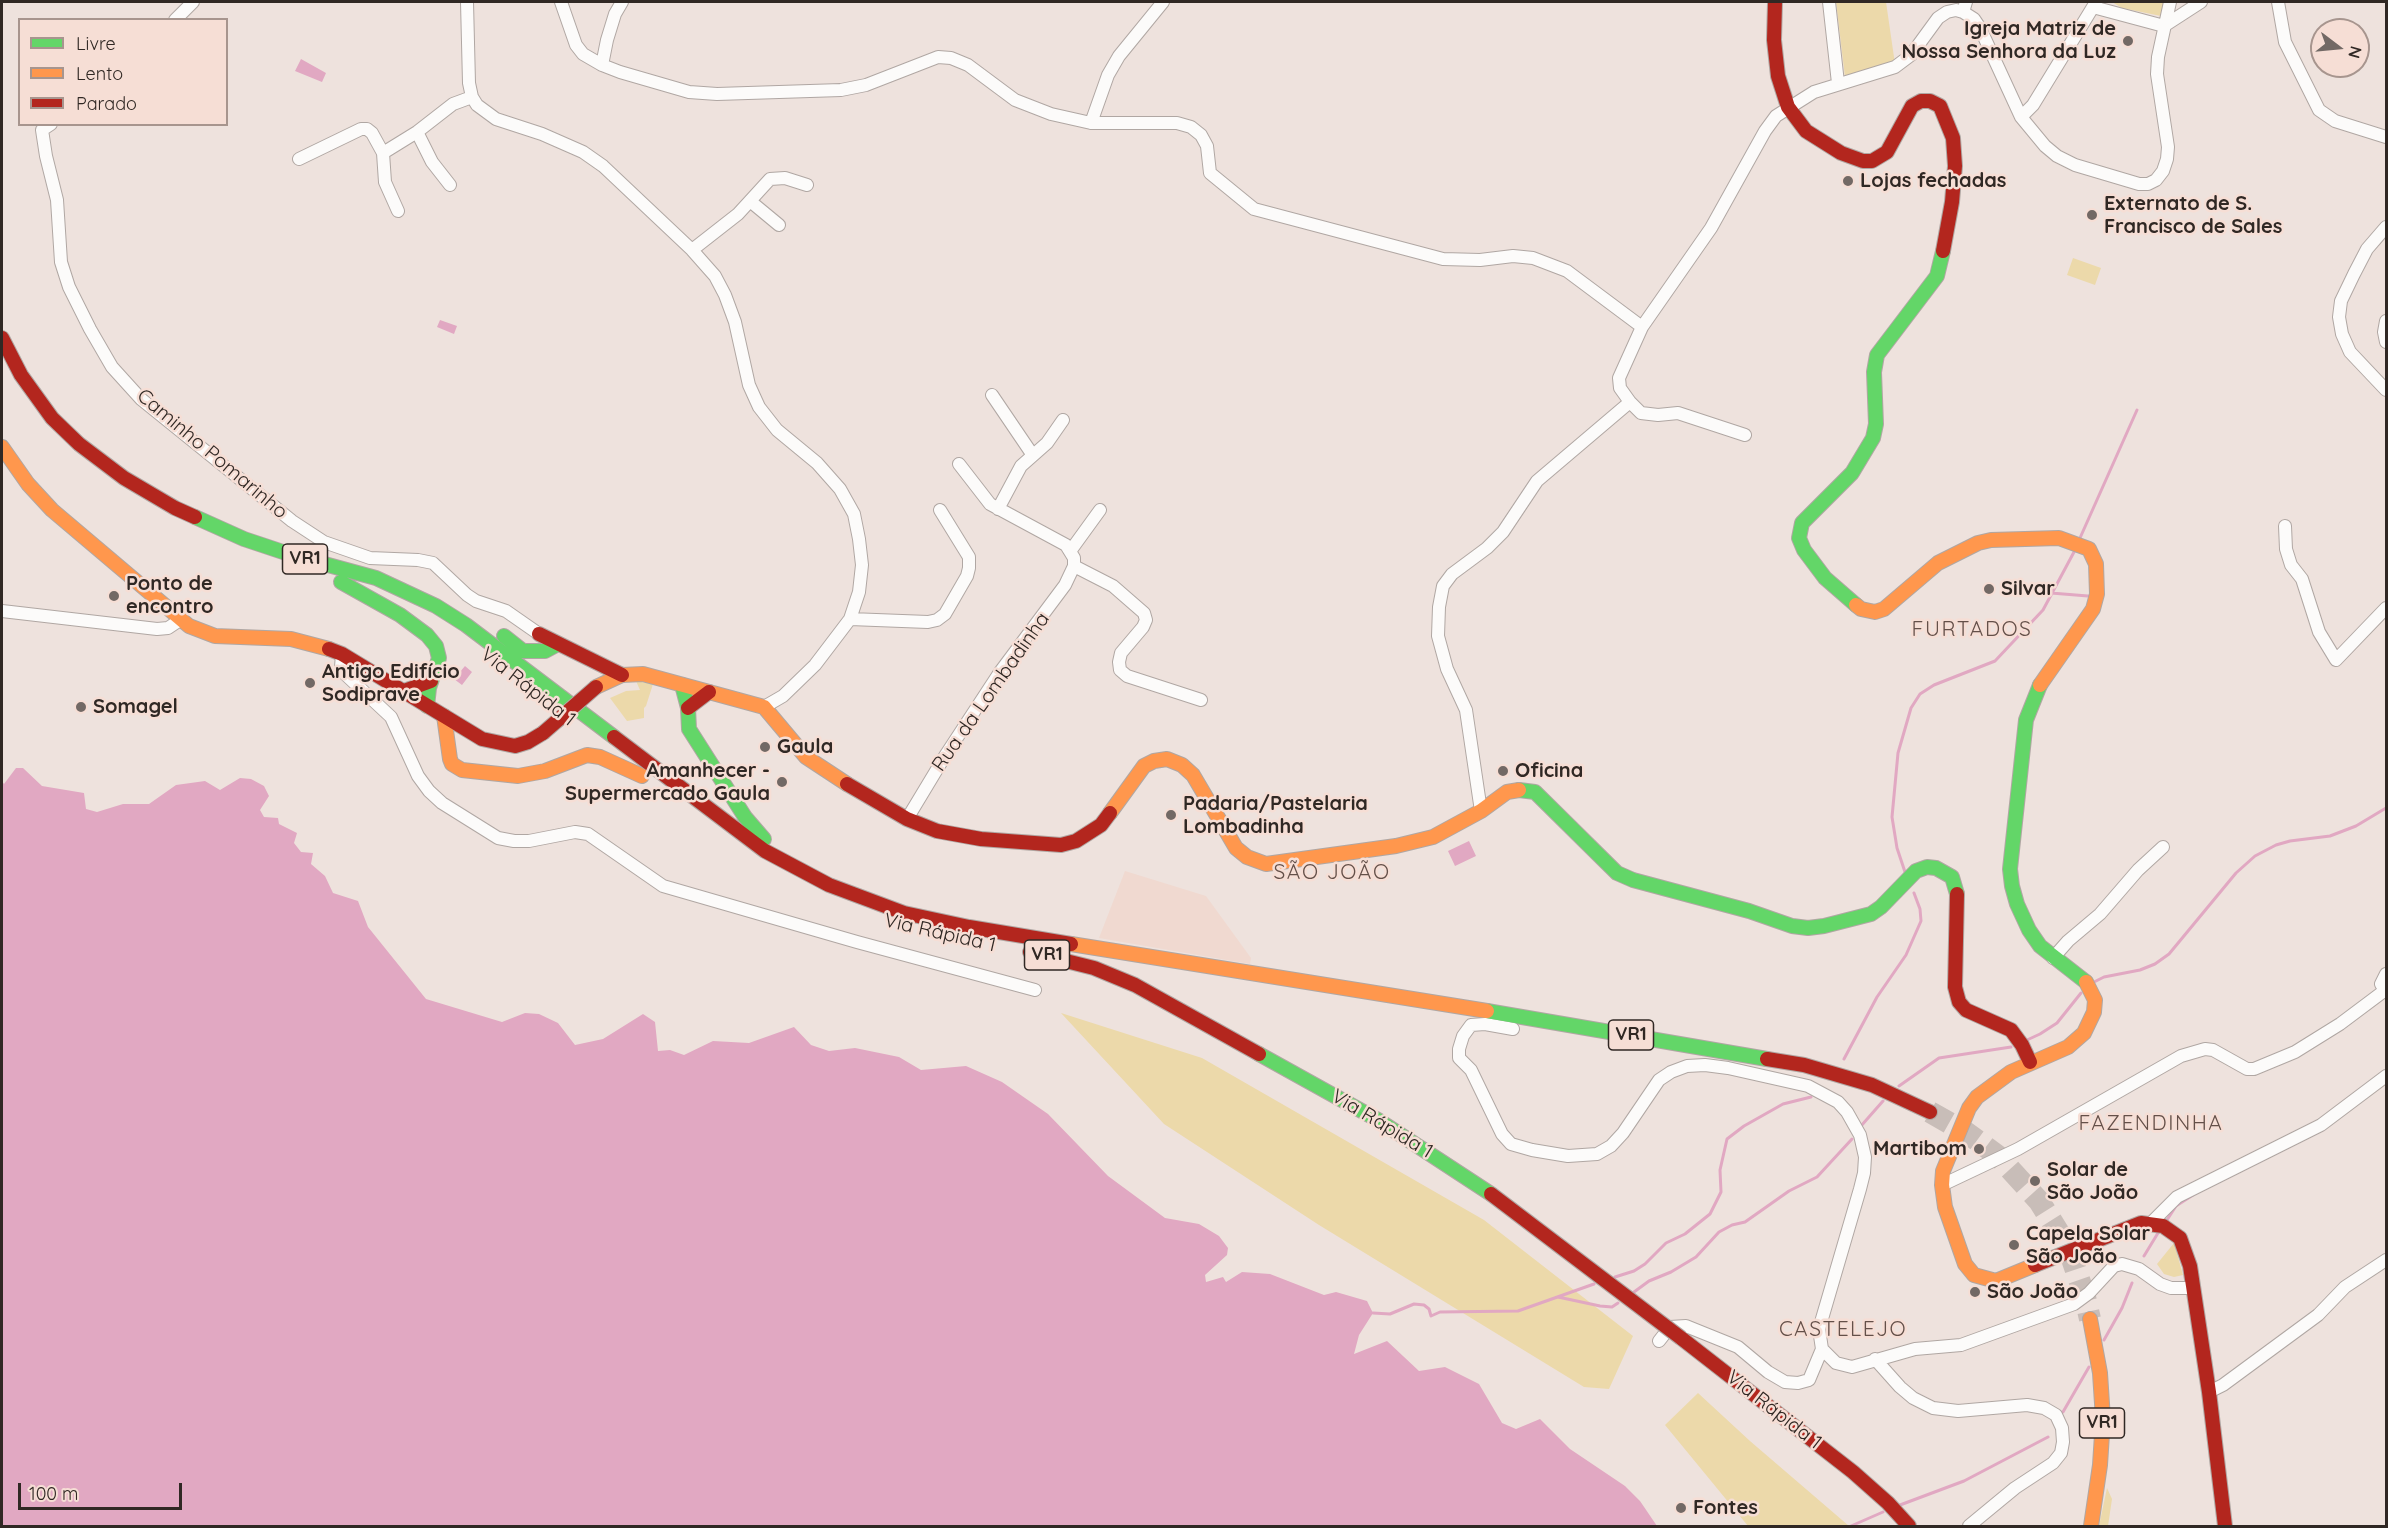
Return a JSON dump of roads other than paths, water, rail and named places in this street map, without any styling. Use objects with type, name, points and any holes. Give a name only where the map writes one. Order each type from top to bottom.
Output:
[{"type":"main road","points":[[1775,2],[1774,40],[1778,76],[1788,107],[1800,125],[1828,147],[1854,159],[1872,161],[1887,153],[1912,106],[1921,101],[1930,101],[1940,106],[1948,123],[1953,138],[1955,166],[1952,202],[1940,269],[1877,355],[1874,372],[1876,424],[1873,438],[1852,473],[1802,523],[1799,538],[1801,544],[1825,578],[1842,594],[1861,609],[1875,612],[1884,609],[1938,563],[1978,543],[2040,537],[2059,538],[2088,549],[2096,564],[2097,594],[2093,609],[2040,684],[2032,701],[2022,743],[2010,869],[2017,904],[2040,946],[2085,981],[2095,1000],[2094,1012],[2078,1040],[2068,1047],[2030,1062],[1977,1096],[1969,1108],[1947,1162],[1942,1185],[1946,1207],[1965,1264],[1974,1275],[1996,1281],[2141,1223],[2163,1226],[2180,1238],[2190,1266],[2194,1288],[2225,1527]]},
{"type":"main road","name":"Via Rápida 1","points":[[2,338],[21,375],[52,418],[79,444],[124,478],[175,508],[244,539],[295,556],[376,578],[420,597],[466,625],[720,818],[788,864],[869,902],[904,913],[969,927],[1457,1006],[1827,1071],[1882,1089],[1930,1113]]},
{"type":"main road","points":[[28,409],[51,437]]},
{"type":"main road","points":[[2,447],[28,484],[52,510],[180,620],[199,631],[215,636],[311,642],[342,654],[482,739],[508,746],[528,742],[543,733],[596,687],[622,675],[643,674],[764,707],[814,765],[907,819],[937,831],[989,840],[1061,845],[1076,842],[1101,825],[1144,766],[1167,759],[1182,765],[1193,775],[1236,848],[1246,857],[1266,864],[1396,846],[1433,837],[1480,811],[1507,792],[1522,789],[1535,792],[1617,873],[1634,880],[1722,903],[1800,928],[1824,926],[1871,914],[1881,907],[1916,871],[1927,867],[1945,872],[1952,877],[1957,894],[1955,987],[1959,1002],[1966,1010],[2011,1030],[2022,1045],[2030,1062]]},
{"type":"main road","name":"Via Rápida 1","points":[[278,565],[341,582],[408,607],[456,634],[485,653],[646,779],[600,757],[587,755],[545,771],[524,775],[472,773],[462,771],[452,764],[449,743]]},
{"type":"main road","points":[[376,578],[423,589],[449,599],[477,616]]},
{"type":"main road","points":[[341,582],[393,611],[427,635],[436,646],[439,658],[431,681],[427,706]]},
{"type":"main road","points":[[496,630],[523,651],[544,651],[558,644]]},
{"type":"main road","points":[[531,652],[538,643],[539,634],[622,675]]},
{"type":"main road","points":[[404,691],[431,681]]},
{"type":"main road","points":[[682,685],[688,708],[689,729],[745,817],[788,864]]},
{"type":"main road","points":[[688,708],[709,692]]},
{"type":"main road","points":[[444,716],[449,743]]},
{"type":"main road","points":[[449,743],[466,730]]},
{"type":"main road","name":"Via Rápida 1","points":[[952,938],[1074,962],[1115,976],[1297,1074],[1435,1155],[1491,1194],[1681,1338],[1853,1472],[1888,1503],[1909,1527]]},
{"type":"main road","name":"VR1","points":[[2090,1319],[2100,1373],[2103,1419],[2100,1465],[2091,1527]]},
{"type":"street","points":[[177,18],[193,2]]},
{"type":"street","points":[[467,2],[469,83],[472,97],[485,113],[496,119],[543,134],[583,152],[603,166],[692,250],[715,276],[725,295],[735,322],[749,385],[759,407],[777,430],[817,463],[840,489],[854,514],[862,565],[859,592],[850,619],[814,665],[783,696],[764,707]]},
{"type":"street","points":[[561,2],[576,45],[584,54],[602,65],[689,92],[717,94],[841,90],[866,85],[938,57],[951,58],[968,65],[999,90],[1036,110],[1091,123],[1177,123],[1191,127],[1201,135],[1207,146],[1210,172],[1254,209],[1443,259],[1480,260],[1513,256],[1533,258],[1567,271],[1642,327]]},
{"type":"street","points":[[602,65],[615,14],[622,2]]},
{"type":"street","points":[[1091,123],[1108,75],[1119,56],[1163,2]]},
{"type":"street","points":[[1829,2],[1838,83]]},
{"type":"street","points":[[1744,435],[1678,413],[1658,416],[1641,413],[1620,388],[1619,378],[1642,327],[1711,228],[1765,131],[1776,116],[1814,92],[1904,63],[1938,18],[1947,12],[1964,7],[1980,28],[2021,117],[2045,146],[2057,156],[2075,165],[2139,184],[2156,180],[2163,171],[2168,147],[2157,74],[2170,2]]},
{"type":"street","points":[[2164,26],[2201,2]]},
{"type":"street","points":[[2278,2],[2285,42],[2319,110],[2335,122],[2386,138]]},
{"type":"street","points":[[2021,117],[2033,105],[2095,4],[2164,26]]},
{"type":"street","points":[[383,153],[417,132],[453,104],[472,97]]},
{"type":"street","name":"Caminho Pomarinho","points":[[47,127],[46,156],[57,200],[61,262],[69,287],[112,367],[141,399],[292,521],[324,542],[370,558],[418,560],[433,563],[476,601],[506,611],[539,634]]},
{"type":"street","points":[[299,159],[361,129],[368,129],[372,132],[383,153],[385,182],[398,211]]},
{"type":"street","points":[[417,132],[432,162],[450,185]]},
{"type":"street","points":[[692,250],[738,214],[770,179],[785,178],[807,185]]},
{"type":"street","points":[[750,201],[779,225]]},
{"type":"street","points":[[2386,226],[2367,249],[2341,301],[2338,317],[2350,352],[2386,390]]},
{"type":"street","points":[[2386,321],[2384,332],[2386,342]]},
{"type":"street","points":[[992,395],[1032,454]]},
{"type":"street","points":[[1480,811],[1466,710],[1447,669],[1438,636],[1438,607],[1443,586],[1452,574],[1487,548],[1503,532],[1538,481],[1630,402]]},
{"type":"street","points":[[998,509],[1021,466],[1047,442],[1062,420]]},
{"type":"street","points":[[959,464],[985,501],[1060,540],[1071,550],[1074,566],[1113,586],[1144,613],[1146,620],[1143,627],[1121,653],[1120,670],[1127,675],[1201,700]]},
{"type":"street","points":[[850,619],[928,622],[937,620],[945,614],[967,576],[969,557],[940,510]]},
{"type":"street","points":[[1071,550],[1100,510]]},
{"type":"street","points":[[2285,526],[2286,549],[2291,565],[2302,579],[2319,632],[2336,660],[2386,608]]},
{"type":"street","name":"Rua da Lombadinha","points":[[907,819],[994,681],[1065,585],[1074,566]]},
{"type":"street","points":[[2,611],[157,629],[168,628],[180,620]]},
{"type":"street","points":[[342,654],[341,667],[346,675],[391,717],[418,776],[429,791],[441,803],[498,838],[530,841],[574,832],[588,834],[663,886],[1035,990]]},
{"type":"street","points":[[2053,958],[2068,941],[2100,914],[2138,870],[2163,847]]},
{"type":"street","points":[[1942,1185],[2018,1149],[2181,1056],[2205,1048],[2247,1069],[2254,1069],[2295,1052],[2340,1024],[2385,991],[2381,984],[2386,974]]},
{"type":"street","points":[[1513,1029],[1485,1024],[1471,1025],[1463,1036],[1459,1049],[1459,1058],[1471,1070],[1502,1134],[1511,1144],[1568,1156],[1597,1154],[1611,1146],[1623,1133],[1659,1080],[1671,1072],[1696,1065],[1728,1068],[1822,1091],[1838,1102],[1847,1112],[1864,1144],[1864,1173],[1819,1329],[1822,1349],[1809,1380],[1798,1383],[1785,1382],[1768,1372],[1738,1347],[1686,1326],[1670,1327],[1659,1341]]},
{"type":"street","points":[[2151,1223],[2177,1197],[2320,1125],[2386,1076]]},
{"type":"street","points":[[2209,1392],[2223,1385],[2318,1315],[2345,1287],[2386,1260]]},
{"type":"street","points":[[1822,1349],[1836,1363],[1845,1366],[1862,1365],[1875,1359],[1915,1349],[1962,1346],[2074,1304],[2089,1293],[2114,1266],[2130,1265],[2171,1288],[2194,1288]]},
{"type":"street","points":[[1875,1359],[1913,1398],[1933,1408],[1958,1411],[2027,1406],[2044,1408],[2056,1415],[2062,1428],[2061,1453],[2053,1463],[2015,1488],[1969,1527]]},
{"type":"waterway","points":[[2080,538],[2137,410]]},
{"type":"waterway","points":[[1905,872],[1897,848],[1892,817],[1898,753],[1911,708],[1920,694],[1934,685],[1995,661],[2043,610],[2074,552]]},
{"type":"waterway","points":[[2051,593],[2088,596]]},
{"type":"waterway","points":[[2092,983],[2104,977],[2140,970],[2155,964],[2169,954],[2236,873],[2255,856],[2276,845],[2290,841],[2330,836],[2356,826],[2386,808]]},
{"type":"waterway","points":[[1844,1059],[1877,997],[1906,955],[1921,921],[1920,909],[1914,893]]},
{"type":"waterway","points":[[2027,1040],[2057,1023],[2081,993]]},
{"type":"waterway","points":[[1899,1086],[1939,1058],[2011,1047]]},
{"type":"waterway","points":[[1615,1277],[1634,1271],[1645,1264],[1666,1243],[1685,1234],[1710,1214],[1721,1192],[1720,1170],[1727,1139],[1744,1126],[1783,1104],[1811,1097]]},
{"type":"waterway","points":[[1861,1126],[1883,1101]]},
{"type":"waterway","points":[[1634,1292],[1649,1281],[1671,1272],[1696,1257],[1719,1232],[1732,1225],[1745,1222],[1789,1191],[1817,1177],[1852,1139]]},
{"type":"waterway","points":[[2167,1220],[2176,1206],[2193,1195]]},
{"type":"waterway","points":[[2144,1256],[2158,1233]]},
{"type":"waterway","points":[[2104,1340],[2122,1308],[2132,1283]]},
{"type":"waterway","points":[[1373,1313],[1390,1314],[1414,1304],[1424,1305],[1429,1309],[1431,1316],[1440,1312],[1518,1311],[1594,1284]]},
{"type":"waterway","points":[[1558,1297],[1600,1306],[1612,1307],[1618,1303]]},
{"type":"waterway","points":[[2063,1412],[2089,1367]]},
{"type":"waterway","points":[[1900,1505],[1964,1481],[2048,1437]]},
{"type":"waterway","points":[[1851,1526],[1883,1512]]},
{"type":"tunnel","points":[[1930,1112],[1967,1133],[1998,1156],[2039,1201],[2071,1256],[2090,1319]]},
{"type":"place","name":"Igreja Matriz de Nossa Senhora da Luz","points":[[2128,41]]},
{"type":"place","name":"Lojas fechadas","points":[[1848,181]]},
{"type":"place","name":"Externato de S. Francisco de Sales","points":[[2092,215]]},
{"type":"place","name":"Silvar","points":[[1989,589]]},
{"type":"place","name":"Ponto de encontro","points":[[114,596]]},
{"type":"place","name":"Antigo Edifício Sodiprave","points":[[310,683]]},
{"type":"place","name":"Somagel","points":[[81,707]]},
{"type":"place","name":"Gaula","points":[[765,747]]},
{"type":"place","name":"Oficina","points":[[1503,771]]},
{"type":"place","name":"Amanhecer - Supermercado Gaula","points":[[782,782]]},
{"type":"place","name":"Padaria/Pastelaria Lombadinha","points":[[1171,815]]},
{"type":"place","name":"Martibom","points":[[1979,1149]]},
{"type":"place","name":"Solar de São João","points":[[2035,1181]]},
{"type":"place","name":"Capela Solar São João","points":[[2014,1245]]},
{"type":"place","name":"São João","points":[[1975,1292]]},
{"type":"place","name":"Fontes","points":[[1681,1508]]},
{"type":"district","name":"FURTADOS","points":[[1972,630]]},
{"type":"district","name":"SÃO JOÃO","points":[[1332,873]]},
{"type":"district","name":"FAZENDINHA","points":[[2151,1124]]},
{"type":"district","name":"CASTELEJO","points":[[1843,1330]]}]
